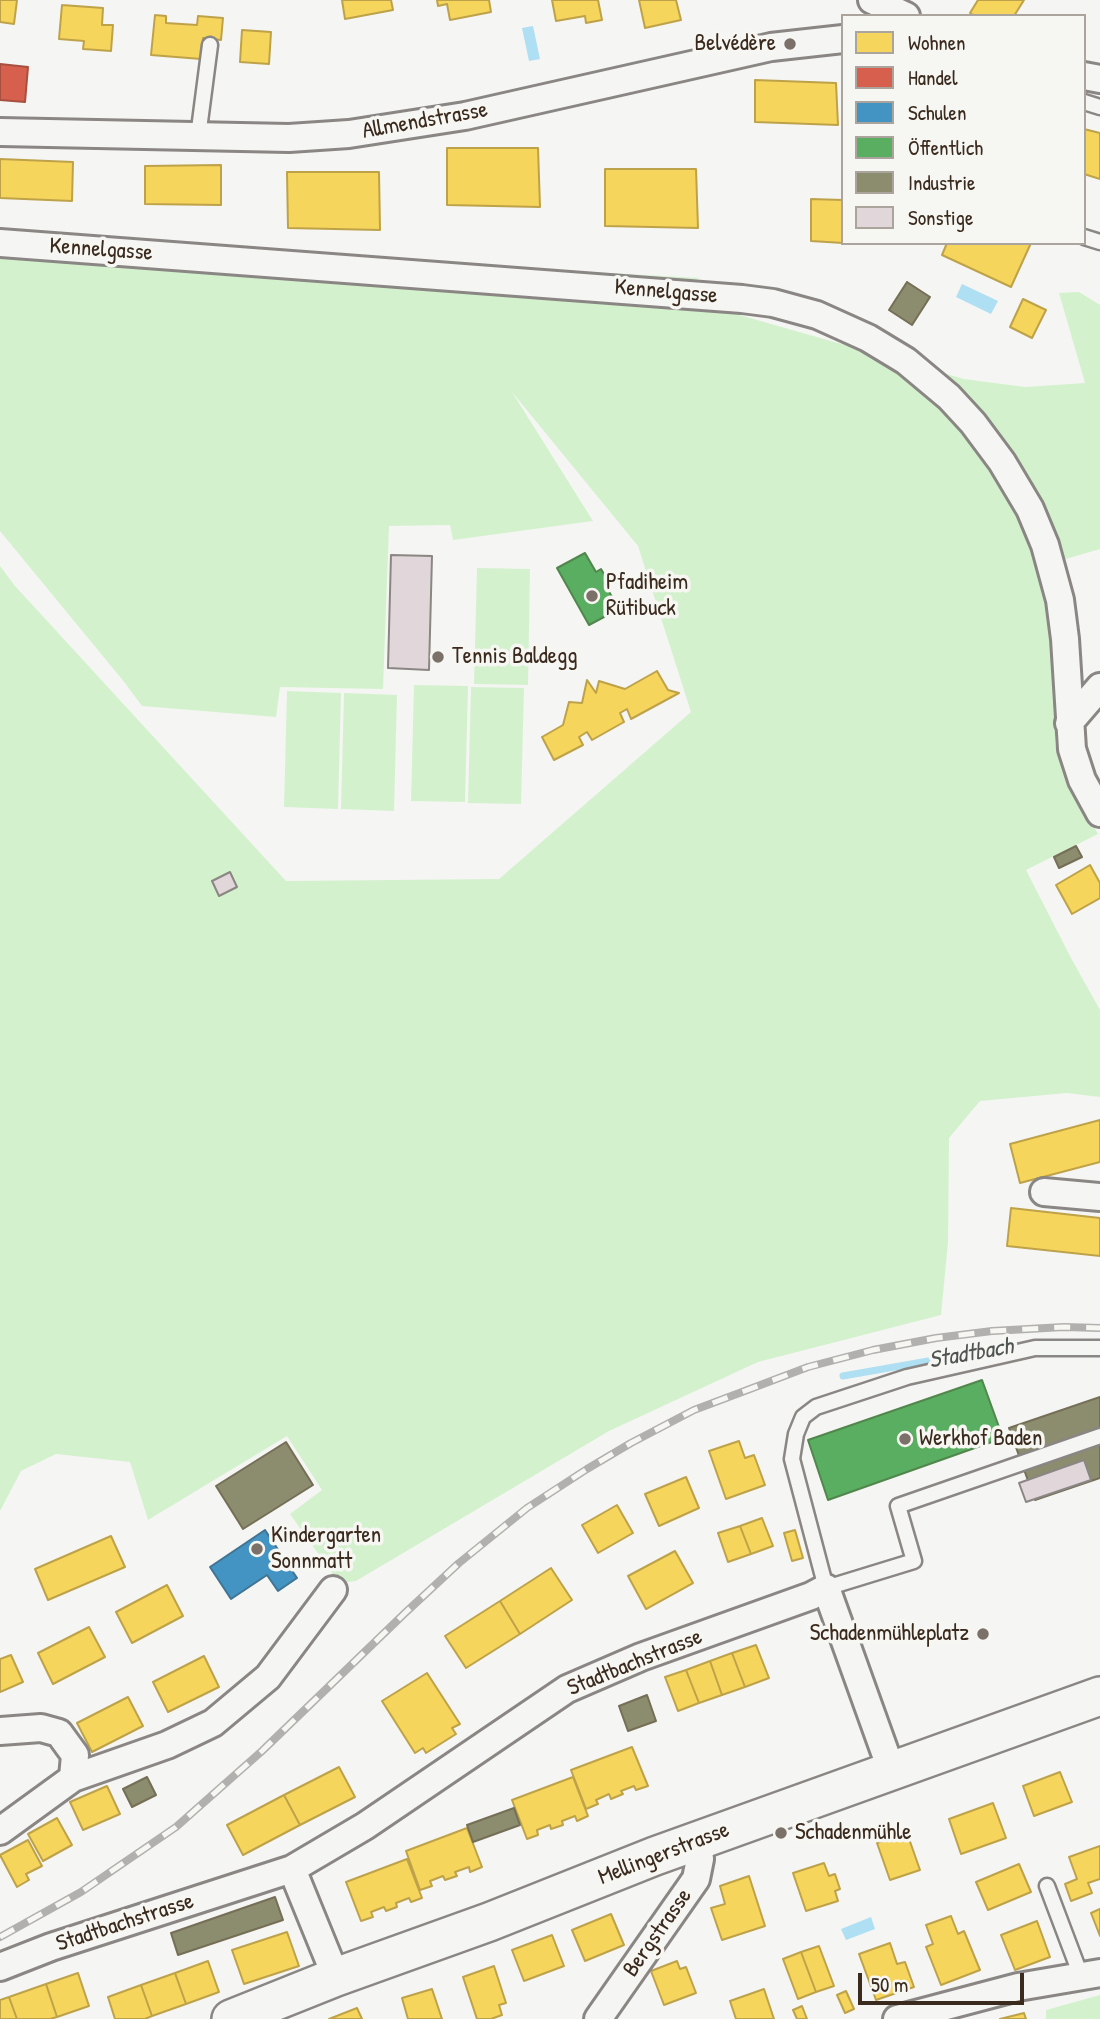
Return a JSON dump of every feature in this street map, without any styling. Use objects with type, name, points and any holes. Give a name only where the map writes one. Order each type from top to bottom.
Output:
[{"type":"main road","name":"Mellingerstrasse","points":[[231,2019],[697,1841],[1100,1696]]},
{"type":"street","points":[[872,0],[902,14]]},
{"type":"street","name":"Allmendstrasse","points":[[0,132],[289,138],[349,134],[464,116],[771,47],[841,39]]},
{"type":"street","name":"Kennelgasse","points":[[0,243],[715,296],[785,306],[842,325],[890,350],[939,388],[973,423],[1002,462],[1030,509],[1045,545],[1060,600],[1072,749],[1076,765],[1100,813]]},
{"type":"street","points":[[1069,723],[1100,687]]},
{"type":"street","points":[[1044,1192],[1100,1197]]},
{"type":"street","points":[[826,1588],[892,1772]]},
{"type":"street","name":"Stadtbachstrasse","points":[[0,1967],[51,1947],[292,1869],[386,1812],[567,1689],[641,1657],[811,1596],[826,1588]]},
{"type":"street","points":[[0,1831],[73,1778],[167,1745],[213,1723],[268,1677],[333,1590]]},
{"type":"street","points":[[0,1731],[41,1728],[59,1733],[75,1755],[73,1778]]},
{"type":"street","name":"Bergstrasse","points":[[598,2019],[696,1879],[700,1859],[697,1841]]},
{"type":"street","points":[[292,1869],[336,1977]]},
{"type":"street","points":[[897,2019],[1018,1987],[1091,1975]]},
{"type":"lane","points":[[198,137],[210,45]]},
{"type":"lane","points":[[1100,1348],[1035,1348],[907,1377],[816,1407],[803,1417],[796,1434],[792,1459],[826,1588],[914,1561],[898,1506],[1100,1436]]},
{"type":"lane","points":[[1047,1886],[1091,1975]]},
{"type":"green space","points":[[0,240],[700,278],[643,302],[736,314],[964,379],[1025,387],[1085,383],[1059,293],[1079,292],[1100,305],[1100,549],[1042,566],[1053,628],[1055,744],[1070,785],[1098,834],[1026,870],[1100,1010],[1100,1097],[1067,1093],[980,1101],[949,1138],[948,1242],[941,1315],[758,1362],[609,1431],[356,1581],[339,1583],[290,1514],[322,1490],[287,1436],[148,1520],[130,1462],[56,1454],[21,1471],[0,1511],[0,566],[15,586],[286,881],[499,879],[691,712],[638,546],[512,392],[593,521],[453,540],[450,525],[389,526],[383,689],[280,687],[276,717],[142,706],[0,531]]},
{"type":"green space","points":[[477,568],[530,569],[528,685],[474,684]]},
{"type":"green space","points":[[414,685],[468,686],[465,802],[411,801]]},
{"type":"green space","points":[[471,687],[524,688],[521,804],[468,803]]},
{"type":"green space","points":[[287,691],[341,693],[338,809],[284,807]]},
{"type":"green space","points":[[344,693],[397,695],[394,811],[341,809]]},
{"type":"green space","points":[[1100,1995],[1100,2019],[1046,2019],[1046,2010]]},
{"type":"water","points":[[533,26],[540,59],[529,61],[522,28]]},
{"type":"water","points":[[962,284],[998,301],[991,314],[956,297]]},
{"type":"water","points":[[871,1917],[875,1929],[846,1940],[841,1929]]},
{"type":"building: Wohnen","points":[[0,0],[17,0],[14,24],[0,22]]},
{"type":"building: Wohnen","points":[[342,0],[391,0],[393,10],[345,19]]},
{"type":"building: Wohnen","points":[[437,0],[489,0],[491,12],[450,20],[447,4],[438,6]]},
{"type":"building: Wohnen","points":[[552,0],[598,0],[602,20],[586,23],[585,16],[556,21]]},
{"type":"building: Wohnen","points":[[639,0],[676,0],[681,20],[645,28]]},
{"type":"building: Wohnen","points":[[978,0],[1024,0],[1015,14],[970,13]]},
{"type":"building: Wohnen","points":[[62,5],[103,8],[102,25],[113,25],[111,51],[83,49],[84,41],[59,39]]},
{"type":"building: Wohnen","points":[[155,15],[166,16],[166,23],[197,25],[198,16],[223,18],[221,40],[203,38],[201,59],[151,55]]},
{"type":"building: Wohnen","points":[[242,30],[271,32],[269,64],[240,62]]},
{"type":"building: Wohnen","points":[[755,80],[836,83],[838,125],[755,122]]},
{"type":"building: Wohnen","points":[[1086,130],[1100,133],[1100,179],[1086,175]]},
{"type":"building: Wohnen","points":[[447,148],[538,148],[540,207],[447,205]]},
{"type":"building: Wohnen","points":[[0,159],[73,162],[72,201],[0,198]]},
{"type":"building: Wohnen","points":[[221,165],[221,205],[145,204],[145,166]]},
{"type":"building: Wohnen","points":[[605,169],[696,169],[698,228],[605,226]]},
{"type":"building: Wohnen","points":[[287,172],[379,172],[380,230],[288,228]]},
{"type":"building: Wohnen","points":[[811,199],[841,200],[841,243],[811,241]]},
{"type":"building: Wohnen","points":[[946,245],[1030,245],[1011,287],[942,255]]},
{"type":"building: Wohnen","points":[[1023,299],[1046,310],[1032,338],[1010,327]]},
{"type":"building: Wohnen","points":[[657,671],[668,690],[679,693],[631,719],[627,709],[620,713],[624,722],[592,740],[587,732],[579,737],[583,745],[554,760],[542,737],[563,725],[569,702],[582,703],[587,680],[596,693],[599,681],[625,689]]},
{"type":"building: Wohnen","points":[[1090,865],[1100,883],[1100,898],[1072,914],[1056,885]]},
{"type":"building: Wohnen","points":[[1100,1120],[1100,1162],[1020,1183],[1010,1144]]},
{"type":"building: Wohnen","points":[[1011,1208],[1100,1218],[1100,1256],[1007,1246]]},
{"type":"building: Wohnen","points":[[739,1441],[745,1458],[754,1455],[765,1485],[726,1499],[709,1451]]},
{"type":"building: Wohnen","points":[[686,1477],[699,1508],[659,1526],[645,1494]]},
{"type":"building: Wohnen","points":[[617,1505],[633,1533],[598,1553],[582,1525]]},
{"type":"building: Wohnen","points":[[762,1518],[773,1546],[751,1554],[740,1526]]},
{"type":"building: Wohnen","points":[[740,1526],[751,1554],[728,1562],[718,1533]]},
{"type":"building: Wohnen","points":[[795,1530],[803,1558],[792,1561],[784,1533]]},
{"type":"building: Wohnen","points":[[111,1536],[125,1567],[48,1600],[35,1569]]},
{"type":"building: Wohnen","points":[[675,1551],[693,1583],[646,1609],[628,1576]]},
{"type":"building: Wohnen","points":[[551,1568],[572,1600],[520,1634],[500,1601]]},
{"type":"building: Wohnen","points":[[167,1585],[183,1616],[132,1643],[116,1612]]},
{"type":"building: Wohnen","points":[[500,1601],[520,1634],[466,1668],[445,1636]]},
{"type":"building: Wohnen","points":[[89,1627],[105,1657],[53,1684],[38,1653]]},
{"type":"building: Wohnen","points":[[756,1645],[769,1678],[745,1687],[732,1653]]},
{"type":"building: Wohnen","points":[[732,1653],[745,1687],[722,1695],[710,1661]]},
{"type":"building: Wohnen","points":[[11,1655],[23,1682],[0,1692],[0,1659]]},
{"type":"building: Wohnen","points":[[204,1656],[219,1687],[168,1712],[153,1682]]},
{"type":"building: Wohnen","points":[[710,1661],[722,1695],[699,1703],[686,1670]]},
{"type":"building: Wohnen","points":[[686,1670],[699,1703],[678,1711],[665,1677]]},
{"type":"building: Wohnen","points":[[427,1673],[460,1724],[452,1728],[456,1734],[426,1753],[423,1748],[415,1753],[382,1701]]},
{"type":"building: Wohnen","points":[[128,1697],[143,1726],[92,1752],[77,1723]]},
{"type":"building: Wohnen","points":[[632,1747],[648,1786],[636,1790],[634,1786],[611,1799],[609,1794],[596,1800],[598,1804],[586,1809],[571,1770]]},
{"type":"building: Wohnen","points":[[339,1767],[355,1797],[300,1825],[284,1795]]},
{"type":"building: Wohnen","points":[[1060,1772],[1072,1802],[1034,1816],[1023,1786]]},
{"type":"building: Wohnen","points":[[573,1777],[588,1816],[577,1821],[575,1816],[562,1821],[563,1825],[551,1829],[550,1825],[537,1830],[538,1835],[527,1839],[512,1800]]},
{"type":"building: Wohnen","points":[[107,1786],[120,1814],[83,1830],[70,1802]]},
{"type":"building: Wohnen","points":[[284,1795],[300,1825],[243,1855],[227,1825]]},
{"type":"building: Wohnen","points":[[993,1803],[1006,1838],[961,1854],[949,1819]]},
{"type":"building: Wohnen","points":[[57,1818],[72,1845],[43,1861],[28,1834]]},
{"type":"building: Wohnen","points":[[467,1828],[482,1867],[470,1872],[469,1867],[455,1872],[457,1876],[445,1880],[443,1876],[430,1881],[432,1886],[420,1890],[406,1851]]},
{"type":"building: Wohnen","points":[[907,1833],[920,1870],[890,1880],[877,1843]]},
{"type":"building: Wohnen","points":[[28,1840],[42,1866],[26,1874],[29,1880],[17,1887],[0,1855]]},
{"type":"building: Wohnen","points":[[1100,1846],[1100,1879],[1088,1883],[1092,1893],[1071,1901],[1065,1884],[1077,1879],[1069,1857]]},
{"type":"building: Wohnen","points":[[407,1859],[422,1898],[411,1902],[409,1898],[386,1911],[384,1907],[371,1912],[373,1917],[361,1921],[346,1882]]},
{"type":"building: Wohnen","points":[[824,1863],[829,1876],[835,1874],[840,1889],[835,1891],[838,1901],[806,1911],[793,1873]]},
{"type":"building: Wohnen","points":[[1019,1864],[1031,1892],[988,1910],[976,1882]]},
{"type":"building: Wohnen","points":[[749,1876],[765,1926],[722,1940],[711,1908],[725,1904],[720,1886]]},
{"type":"building: Wohnen","points":[[1100,1909],[1100,1936],[1091,1913]]},
{"type":"building: Wohnen","points":[[611,1914],[624,1945],[585,1961],[572,1930]]},
{"type":"building: Wohnen","points":[[951,1916],[958,1934],[964,1931],[980,1970],[941,1985],[926,1947],[933,1944],[926,1925]]},
{"type":"building: Wohnen","points":[[1037,1921],[1050,1957],[1015,1970],[1001,1935]]},
{"type":"building: Wohnen","points":[[287,1932],[299,1966],[244,1984],[232,1950]]},
{"type":"building: Wohnen","points":[[552,1935],[564,1966],[524,1981],[512,1950]]},
{"type":"building: Wohnen","points":[[890,1943],[897,1964],[905,1962],[914,1987],[876,2000],[859,1954]]},
{"type":"building: Wohnen","points":[[819,1946],[834,1986],[816,1992],[801,1952]]},
{"type":"building: Wohnen","points":[[801,1952],[816,1992],[798,1999],[783,1959]]},
{"type":"building: Wohnen","points":[[208,1961],[219,1992],[186,2004],[175,1973]]},
{"type":"building: Wohnen","points":[[677,1961],[680,1969],[686,1967],[696,1993],[664,2005],[651,1971]]},
{"type":"building: Wohnen","points":[[494,1966],[506,2003],[499,2005],[502,2015],[491,2019],[477,2019],[463,1977]]},
{"type":"building: Wohnen","points":[[78,1973],[89,2006],[57,2017],[46,1984]]},
{"type":"building: Wohnen","points":[[175,1973],[186,2004],[152,2016],[141,1985]]},
{"type":"building: Wohnen","points":[[46,1984],[57,2017],[17,2019],[9,1997]]},
{"type":"building: Wohnen","points":[[141,1985],[152,2016],[145,2019],[115,2019],[108,1997]]},
{"type":"building: Wohnen","points":[[432,1989],[442,2019],[408,2019],[402,1998]]},
{"type":"building: Wohnen","points":[[764,1989],[774,2019],[736,2019],[730,2001]]},
{"type":"building: Wohnen","points":[[846,1991],[854,2009],[845,2013],[837,1995]]},
{"type":"building: Wohnen","points":[[9,1997],[17,2019],[0,2019],[0,2000]]},
{"type":"building: Wohnen","points":[[802,2006],[807,2019],[797,2019],[793,2010]]},
{"type":"building: Wohnen","points":[[357,2008],[362,2019],[329,2019]]},
{"type":"building: Wohnen","points":[[1024,2013],[1026,2019],[1000,2019]]},
{"type":"building: Handel","points":[[0,64],[28,67],[25,102],[0,100]]},
{"type":"building: Schulen","name":"Kindergarten Sonnmatt","points":[[265,1530],[297,1578],[278,1591],[267,1575],[231,1599],[210,1567]]},
{"type":"building: Öffentlich","name":"Pfadiheim Rütibuck","points":[[585,553],[596,572],[601,569],[608,581],[604,583],[619,609],[589,625],[557,568]]},
{"type":"building: Öffentlich","name":"Werkhof Baden","points":[[982,1380],[1003,1438],[828,1500],[808,1440]]},
{"type":"building: Industrie","points":[[907,282],[930,297],[912,325],[889,310]]},
{"type":"building: Industrie","points":[[1076,846],[1082,857],[1059,868],[1054,857]]},
{"type":"building: Industrie","name":"Werkhof Baden","points":[[1100,1397],[1100,1478],[1035,1500],[1009,1428]]},
{"type":"building: Industrie","points":[[286,1442],[313,1485],[243,1529],[216,1486]]},
{"type":"building: Industrie","points":[[647,1695],[656,1721],[628,1731],[619,1706]]},
{"type":"building: Industrie","points":[[147,1777],[156,1795],[132,1807],[123,1789]]},
{"type":"building: Industrie","points":[[514,1808],[520,1825],[473,1842],[467,1825]]},
{"type":"building: Industrie","points":[[275,1897],[283,1920],[178,1955],[171,1933]]},
{"type":"building: Sonstige","points":[[391,555],[432,556],[429,670],[388,668]]},
{"type":"building: Sonstige","points":[[230,872],[237,887],[219,896],[212,881]]},
{"type":"building: Sonstige","points":[[1084,1460],[1091,1480],[1026,1502],[1019,1483]]},
{"type":"waterway","name":"Stadtbach","points":[[843,1376],[1008,1347]]},
{"type":"railway","points":[[0,1937],[81,1892],[176,1827],[262,1751],[459,1563],[527,1508],[631,1443],[694,1410],[808,1367],[873,1350],[992,1331],[1100,1328]]},
{"type":"place","name":"Belvédère","points":[[790,44]]},
{"type":"place","name":"Pfadiheim Rütibuck","points":[[592,596]]},
{"type":"place","name":"Tennis Baldegg","points":[[438,657]]},
{"type":"place","name":"Werkhof Baden","points":[[905,1439]]},
{"type":"place","name":"Kindergarten Sonnmatt","points":[[257,1549]]},
{"type":"place","name":"Schadenmühleplatz","points":[[983,1634]]},
{"type":"place","name":"Schadenmühle","points":[[781,1833]]}]
